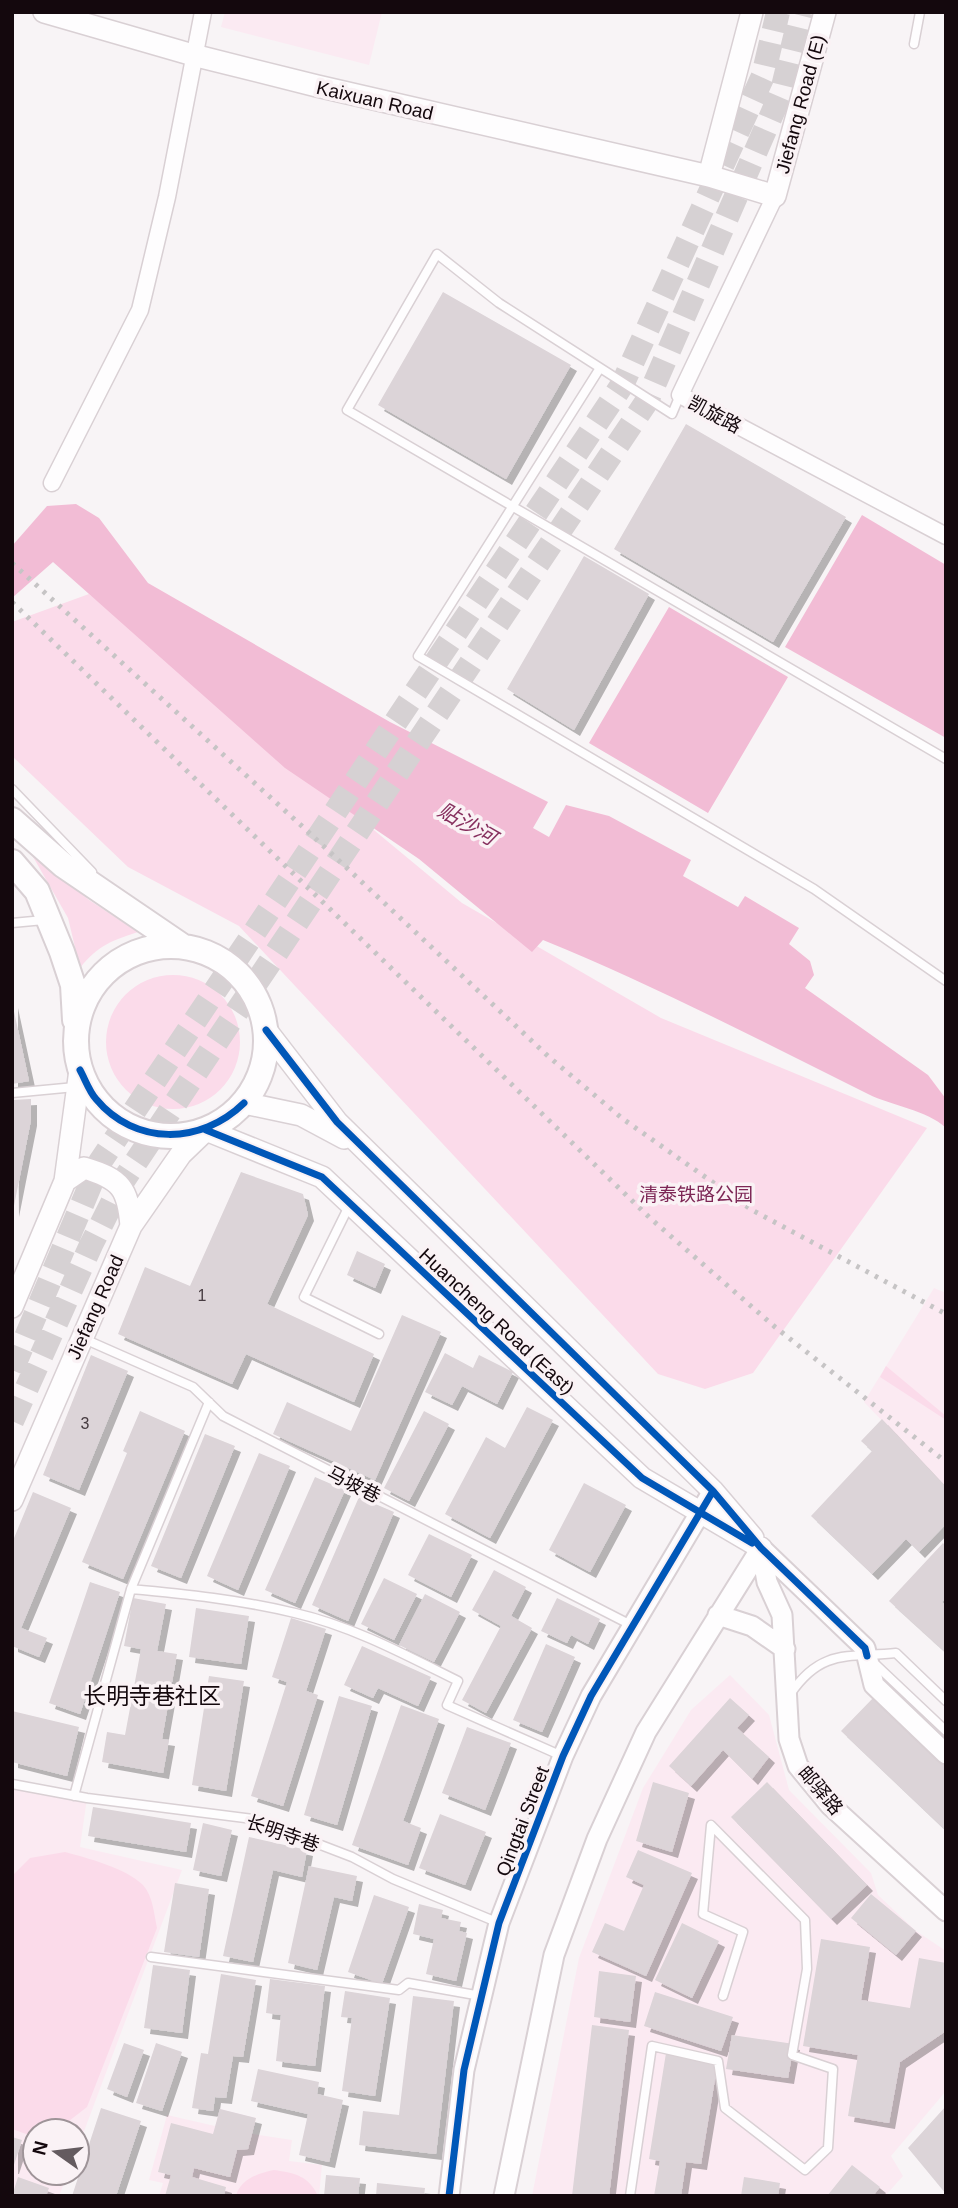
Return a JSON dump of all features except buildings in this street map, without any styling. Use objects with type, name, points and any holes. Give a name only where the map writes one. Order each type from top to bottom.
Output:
[{"type":"main road","name":"Kaixuan Road","points":[[44,12],[193,55],[709,176],[775,196]]},
{"type":"main road","points":[[709,176],[752,12]]},
{"type":"main road","name":"Jiefang Road (E)","points":[[775,196],[825,12]]},
{"type":"main road","points":[[12,820],[64,865],[182,946]]},
{"type":"main road","points":[[12,862],[37,891],[74,985],[79,1079],[65,1181],[12,1307]]},
{"type":"main road","points":[[76,1039],[82,1008],[98,980],[121,960],[151,947],[182,946],[205,952],[227,963],[244,979],[257,999],[266,1030],[265,1056],[258,1081],[244,1103],[233,1114],[205,1130],[175,1136],[135,1128],[117,1119],[94,1098],[79,1079]]},
{"type":"main road","points":[[266,1030],[337,1122],[375,1159]]},
{"type":"main road","points":[[244,1103],[301,1115],[333,1130],[375,1159]]},
{"type":"main road","name":"Huancheng Road (East)","points":[[205,1130],[322,1177],[642,1478],[699,1514],[761,1548]]},
{"type":"main road","name":"Jiefang Road","points":[[12,1500],[80,1337],[131,1226],[181,1154],[205,1130]]},
{"type":"main road","name":"Huancheng Road (East)","points":[[375,1159],[713,1491],[761,1548]]},
{"type":"main road","points":[[65,1181],[85,1168],[112,1176],[129,1199],[131,1226]]},
{"type":"street","points":[[52,483],[140,310],[167,197],[203,12]]},
{"type":"street","name":"凯旋路","points":[[775,196],[680,395],[946,536]]},
{"type":"street","name":"Qingtai Street","points":[[449,2196],[464,2070],[499,1923],[563,1756],[591,1696],[713,1491]]},
{"type":"street","points":[[504,2196],[554,1955],[597,1839],[646,1732],[761,1548]]},
{"type":"street","name":"邮驿路","points":[[761,1548],[767,1582],[782,1615],[789,1739],[798,1766],[830,1805],[946,1911]]},
{"type":"street","name":"Huancheng Road (East)","points":[[761,1548],[865,1648],[874,1685],[946,1754]]},
{"type":"street","points":[[718,1615],[752,1626],[785,1649]]},
{"type":"lane","points":[[914,44],[920,12]]},
{"type":"lane","points":[[680,395],[672,414],[499,303],[437,254],[347,410],[946,759]]},
{"type":"lane","points":[[600,368],[418,656],[814,888],[946,981]]},
{"type":"lane","points":[[12,789],[131,913]]},
{"type":"lane","points":[[12,923],[48,920]]},
{"type":"lane","points":[[12,1093],[79,1079]]},
{"type":"lane","points":[[350,1204],[304,1297],[379,1334]]},
{"type":"lane","name":"马坡巷","points":[[80,1337],[193,1387],[223,1416],[633,1626]]},
{"type":"lane","points":[[74,1796],[131,1589],[209,1402]]},
{"type":"lane","points":[[131,1589],[205,1597],[298,1613],[382,1643],[458,1681],[447,1705],[563,1756]]},
{"type":"lane","points":[[787,1698],[799,1681],[831,1657],[897,1653],[946,1701]]},
{"type":"lane","name":"Huancheng Road (East)","points":[[867,1656],[946,1731]]},
{"type":"lane","name":"长明寺巷","points":[[12,1784],[74,1796],[253,1819],[352,1857],[393,1880],[499,1923]]},
{"type":"lane","points":[[630,2196],[652,2046],[718,2061],[725,2108],[805,2170],[828,2148],[833,2069],[792,2055],[807,1969],[805,1920],[711,1825],[703,1914],[743,1932],[723,1996]]},
{"type":"lane","points":[[151,1957],[399,1990],[408,1983],[482,1996]]},
{"type":"shaded area","points":[[225,12],[382,12],[369,65],[221,27]]},
{"type":"shaded area","points":[[934,1288],[946,1293],[946,1487],[864,1402]]},
{"type":"shaded area","points":[[730,1675],[769,1715],[789,1790],[871,1873],[878,1895],[916,1931],[946,1951],[946,2091],[891,2156],[903,2176],[885,2196],[532,2196],[579,1958],[643,1788],[691,1710]]},
{"type":"shaded area","points":[[12,1784],[87,1798],[80,1847],[182,1870],[89,2117],[21,2117],[21,2187],[63,2187],[59,2196],[12,2196]]},
{"type":"shaded area","points":[[220,2109],[256,2118],[252,2134],[292,2140],[289,2161],[322,2165],[319,2196],[159,2196],[163,2183],[149,2180],[167,2115],[215,2126]]},
{"type":"green space","name":"清泰铁路公园","points":[[89,594],[462,903],[661,1018],[927,1128],[753,1373],[705,1389],[658,1374],[239,926],[128,867],[12,756],[12,622]]},
{"type":"green space","points":[[28,848],[89,900],[138,932],[106,945],[80,968],[68,918]]},
{"type":"green space","points":[[173,975],[198,980],[220,995],[235,1017],[240,1042],[235,1067],[220,1089],[198,1104],[173,1109],[148,1104],[126,1089],[111,1067],[106,1042],[111,1017],[126,995],[148,980]]},
{"type":"green space","points":[[886,1366],[946,1416],[946,1420],[880,1377]]},
{"type":"green space","points":[[65,1852],[127,1874],[146,1889],[157,1928],[87,2107],[74,2117],[21,2117],[21,2132],[12,2129],[12,1876],[30,1858]]},
{"type":"green space","points":[[274,2170],[306,2180],[318,2196],[236,2196],[246,2181]]},
{"type":"water","name":"贴沙河","points":[[76,504],[99,518],[148,583],[390,722],[548,802],[533,828],[549,837],[566,805],[609,816],[691,860],[683,876],[738,907],[745,896],[799,928],[789,944],[810,961],[814,975],[805,988],[928,1075],[946,1099],[946,1128],[919,1112],[868,1094],[707,1014],[584,957],[543,940],[532,952],[419,859],[285,768],[53,562],[12,598],[12,546],[47,506]]},
{"type":"water","points":[[862,515],[946,565],[946,738],[785,647]]},
{"type":"water","points":[[669,607],[788,677],[708,813],[589,743]]},
{"type":"tunnel","points":[[12,1370],[100,1162],[622,385],[763,76],[778,12]]},
{"type":"tunnel","points":[[12,1421],[91,1245],[123,1181],[647,401],[782,91],[801,12]]},
{"type":"railway","points":[[12,563],[303,827],[549,1057],[623,1119],[752,1210],[946,1314]]},
{"type":"railway","points":[[12,602],[650,1218],[775,1327],[946,1462]]},
{"type":"cycle path","points":[[266,1030],[337,1122],[713,1491],[761,1548],[865,1648],[867,1656]]},
{"type":"cycle path","points":[[80,1070],[94,1096],[112,1114],[149,1132],[189,1133],[227,1117],[244,1103]]},
{"type":"cycle path","points":[[206,1130],[322,1177],[642,1478],[752,1543]]},
{"type":"cycle path","points":[[449,2196],[464,2070],[499,1923],[563,1756],[591,1696],[713,1491]]},
{"type":"district","name":"长明寺巷社区","points":[[152,1696]]}]
